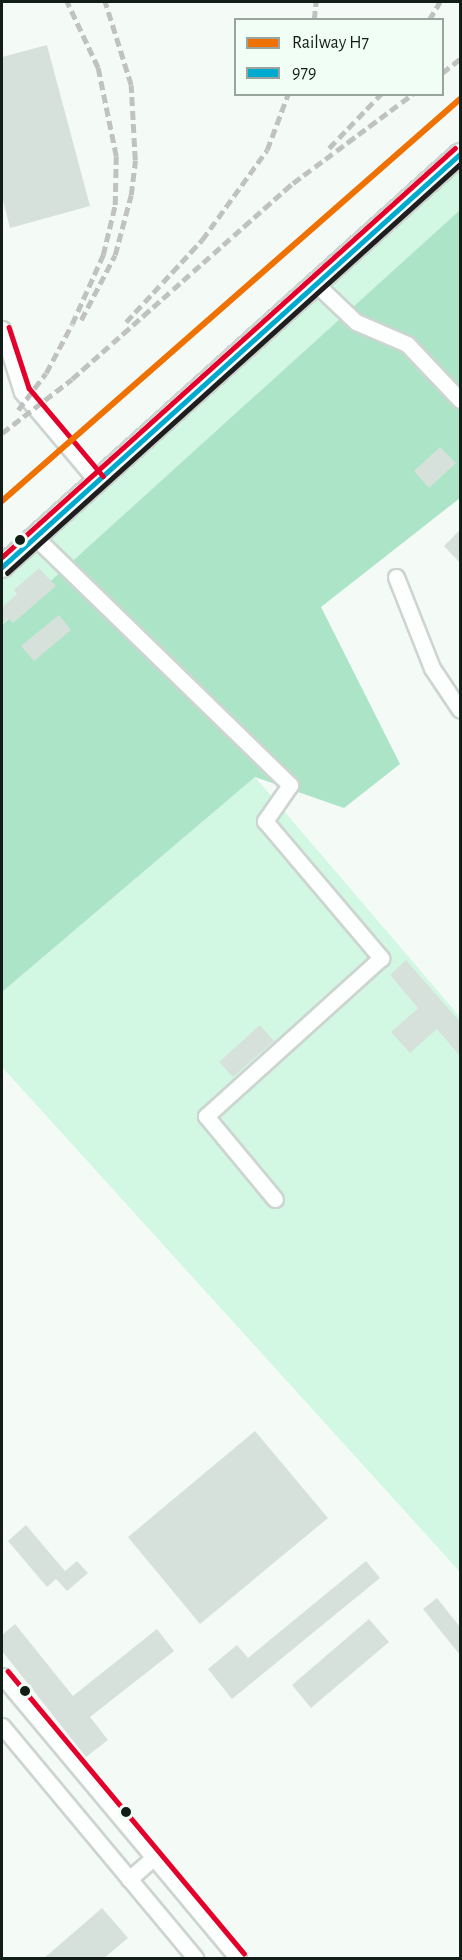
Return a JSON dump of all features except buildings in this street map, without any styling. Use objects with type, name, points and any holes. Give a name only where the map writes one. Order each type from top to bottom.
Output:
[{"type":"main road","points":[[2,567],[460,154]]},
{"type":"street","points":[[315,283],[356,322],[407,344],[460,400]]},
{"type":"street","points":[[2,329],[22,393],[97,481]]},
{"type":"street","points":[[35,537],[290,785],[265,821],[381,958],[206,1116],[275,1199]]},
{"type":"street","points":[[396,577],[432,668],[460,709]]},
{"type":"street","points":[[2,1676],[238,1959]]},
{"type":"street","points":[[2,1726],[195,1959]]},
{"type":"street","points":[[129,1879],[154,1857]]},
{"type":"green space","points":[[460,154],[460,210],[2,625],[2,567]]},
{"type":"green space","points":[[460,210],[460,498],[321,607],[400,764],[344,808],[255,777],[2,992],[2,625]]},
{"type":"green space","points":[[255,777],[460,1017],[460,1572],[2,1067],[2,992]]},
{"type":"railway","points":[[18,410],[46,373],[72,324],[103,255],[115,205],[116,156],[98,68],[67,2]]},
{"type":"railway","points":[[81,320],[115,255],[131,195],[135,160],[131,85],[105,2]]},
{"type":"railway","points":[[314,18],[316,2]]},
{"type":"railway","points":[[430,18],[440,2]]},
{"type":"railway","points":[[444,71],[460,59]]},
{"type":"railway","points":[[126,322],[202,240],[267,150],[287,96]]},
{"type":"railway","points":[[329,148],[379,96]]},
{"type":"railway","points":[[2,433],[72,379],[293,183],[410,96]]},
{"type":"rail line","name":"H7","points":[[2,501],[460,99]]},
{"type":"transit line","points":[[2,557],[455,148]]},
{"type":"transit line","name":"979","points":[[2,567],[460,154]]},
{"type":"transit line","points":[[7,573],[460,164]]},
{"type":"transit line","points":[[9,327],[29,388],[103,476]]},
{"type":"transit line","points":[[8,1671],[244,1953]]}]
